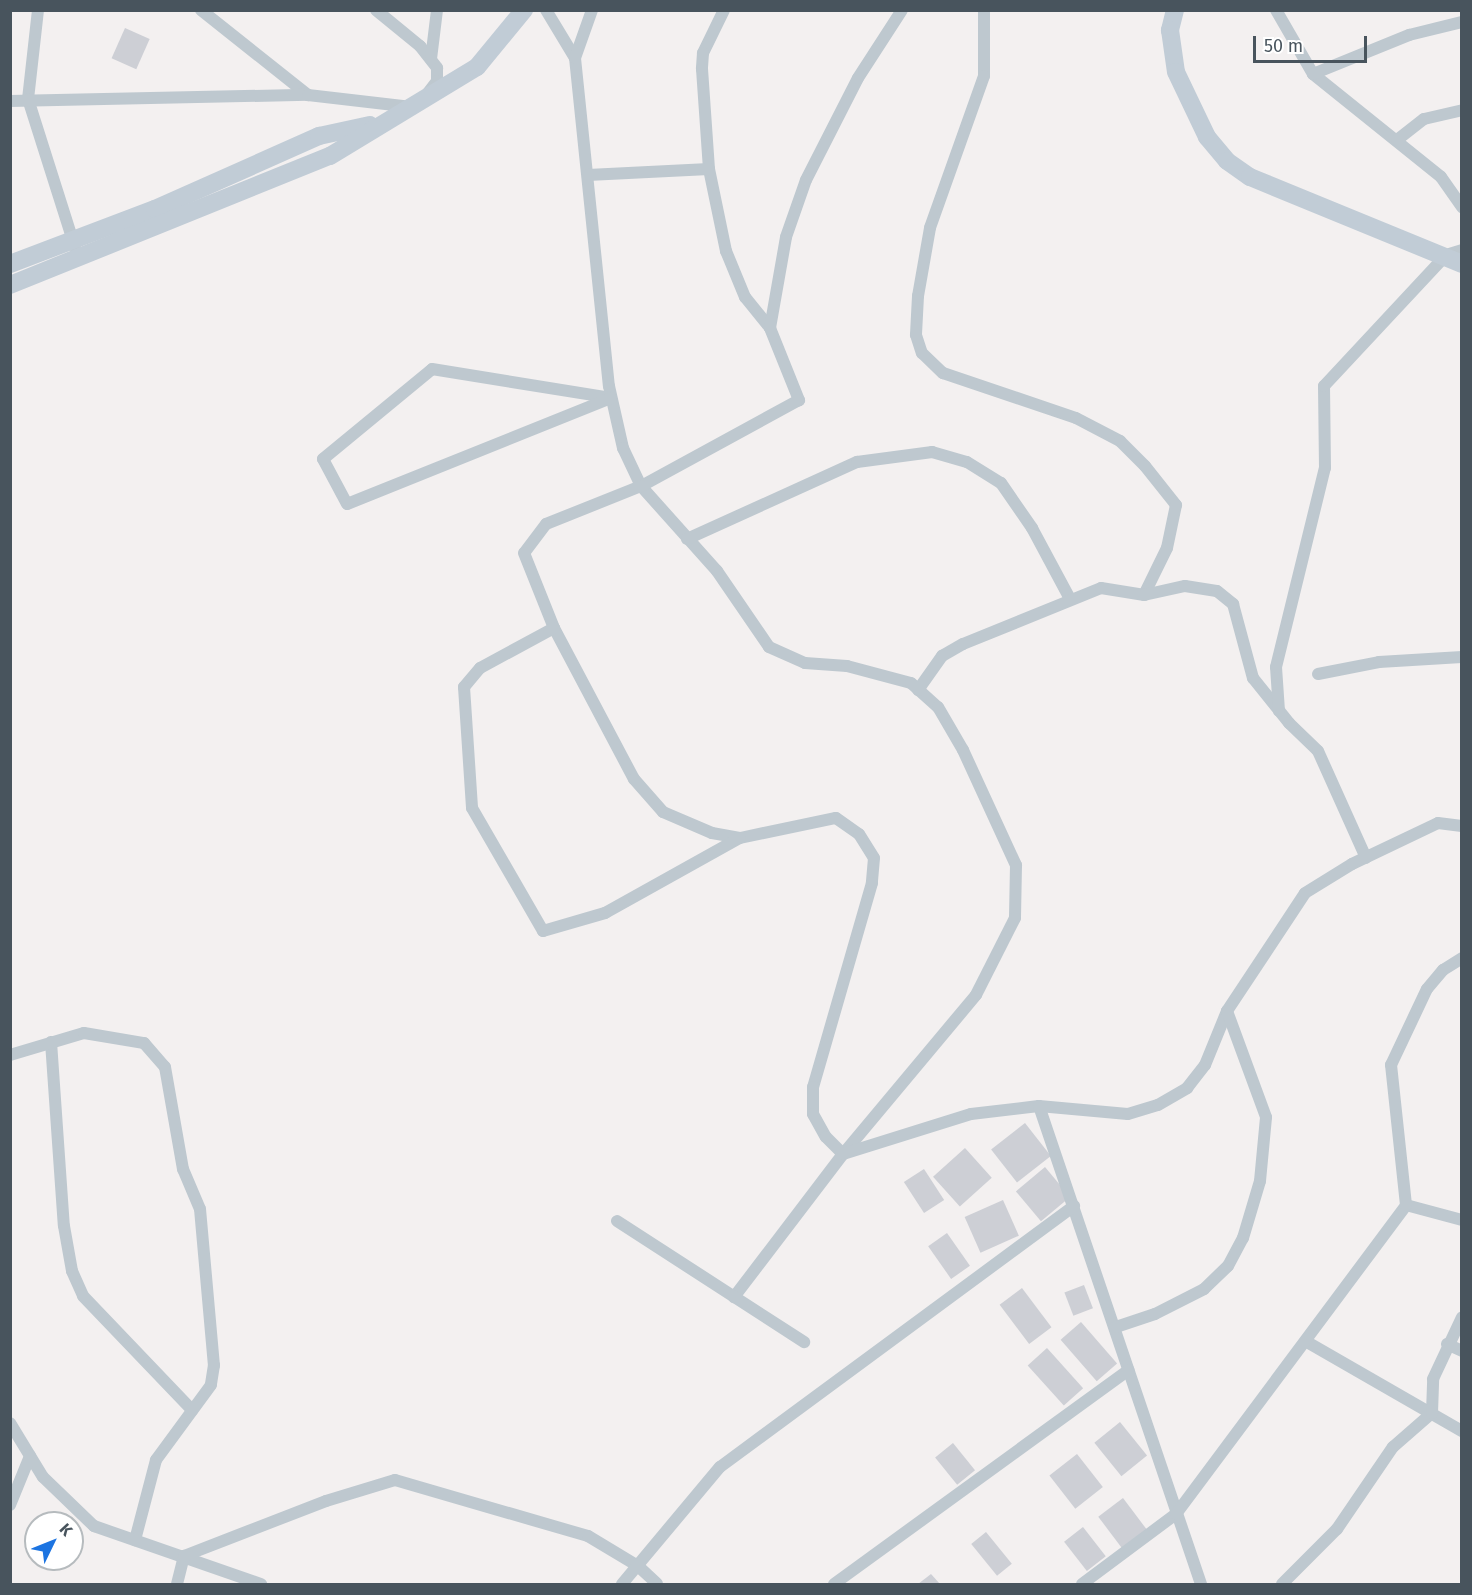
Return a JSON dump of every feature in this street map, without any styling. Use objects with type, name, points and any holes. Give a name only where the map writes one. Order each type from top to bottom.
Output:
[{"type":"main road","points":[[10,285],[330,156],[386,121],[415,107],[477,67],[524,10]]},
{"type":"main road","points":[[1175,10],[1170,30],[1176,72],[1207,137],[1227,161],[1251,177],[1456,257]]},
{"type":"main road","points":[[10,264],[72,237],[155,209],[319,136],[386,121]]},
{"type":"street","points":[[38,10],[28,99],[79,256]]},
{"type":"street","points":[[201,10],[308,94]]},
{"type":"street","points":[[10,101],[308,94],[415,107],[437,81],[437,68],[376,10]]},
{"type":"street","points":[[430,59],[437,10]]},
{"type":"street","points":[[546,10],[575,57],[611,398],[623,448],[641,486],[717,571],[769,647],[805,663],[847,666],[911,683],[938,707],[963,750],[1016,865],[1015,918],[976,995],[843,1154],[734,1297]]},
{"type":"street","points":[[575,57],[592,10]]},
{"type":"street","points":[[724,10],[704,53],[702,69],[709,169],[726,251],[745,297],[770,328],[799,400],[641,486],[546,524],[533,536],[524,554],[554,628],[634,779],[663,812],[712,833],[740,838]]},
{"type":"street","points":[[770,328],[786,237],[806,180],[858,78],[902,10]]},
{"type":"street","points":[[984,10],[984,76],[930,228],[916,335],[922,353],[943,373],[1076,418],[1120,441],[1145,466],[1176,505],[1167,548],[1144,595]]},
{"type":"street","points":[[1276,10],[1313,74],[1441,177],[1461,207]]},
{"type":"street","points":[[1313,74],[1409,35],[1461,22]]},
{"type":"street","points":[[1397,140],[1424,119],[1461,110]]},
{"type":"street","points":[[588,175],[709,169]]},
{"type":"street","points":[[1279,712],[1276,667],[1325,468],[1324,386],[1456,257]]},
{"type":"street","points":[[432,369],[611,398],[346,504],[323,459],[432,369]]},
{"type":"street","points":[[687,539],[857,462],[932,452],[968,462],[1001,483],[1032,528],[1070,599]]},
{"type":"street","points":[[918,690],[942,656],[1070,599],[1101,588],[1144,595],[1185,586],[1217,591],[1233,604],[1253,678],[1279,712],[1318,751],[1366,858]]},
{"type":"street","points":[[554,628],[480,668],[464,687],[472,808],[543,931],[605,913],[740,838],[836,818],[859,834],[874,858],[869,894],[813,1087],[813,1114],[826,1137],[843,1154]]},
{"type":"street","points":[[1318,674],[1379,662],[1461,657]]},
{"type":"street","points":[[843,1154],[971,1114],[1039,1106],[1128,1114],[1158,1105],[1187,1088],[1205,1065],[1227,1011],[1305,893],[1366,858],[1438,823],[1461,826]]},
{"type":"street","points":[[1082,1584],[1176,1514],[1307,1342],[1407,1205],[1390,1065],[1427,989],[1443,970],[1461,958]]},
{"type":"street","points":[[1116,1327],[1155,1314],[1204,1289],[1228,1266],[1243,1238],[1260,1181],[1266,1117],[1227,1011]]},
{"type":"street","points":[[10,1054],[84,1034],[123,1037],[144,1043],[165,1067],[183,1169],[200,1209],[214,1365],[211,1385],[156,1460],[135,1539]]},
{"type":"street","points":[[51,1042],[64,1226],[72,1271],[83,1296],[192,1410]]},
{"type":"street","points":[[1039,1106],[1116,1327],[1176,1514],[1202,1584]]},
{"type":"street","points":[[1407,1205],[1461,1220]]},
{"type":"street","points":[[622,1584],[720,1467],[1074,1206]]},
{"type":"street","points":[[617,1221],[804,1342]]},
{"type":"street","points":[[1282,1584],[1337,1528],[1393,1447],[1432,1413],[1433,1379],[1461,1317]]},
{"type":"street","points":[[1307,1342],[1461,1431]]},
{"type":"street","points":[[1447,1344],[1461,1351]]},
{"type":"street","points":[[834,1584],[1129,1370]]},
{"type":"street","points":[[10,1423],[58,1496],[94,1526],[261,1584]]},
{"type":"street","points":[[10,1506],[30,1456]]},
{"type":"street","points":[[184,1556],[326,1501],[395,1480],[588,1536],[638,1566],[657,1584]]},
{"type":"street","points":[[177,1584],[184,1556]]},
{"type":"building","points":[[125,28],[150,39],[136,69],[112,58]]},
{"type":"building","points":[[1025,1123],[1051,1156],[1017,1183],[991,1149]]},
{"type":"building","points":[[965,1148],[992,1178],[960,1206],[933,1177]]},
{"type":"building","points":[[1045,1167],[1070,1197],[1041,1221],[1016,1191]]},
{"type":"building","points":[[924,1169],[944,1200],[924,1213],[904,1182]]},
{"type":"building","points":[[1003,1200],[1019,1236],[980,1253],[965,1217]]},
{"type":"building","points":[[947,1233],[970,1266],[951,1279],[928,1246]]},
{"type":"building","points":[[1084,1285],[1093,1308],[1073,1316],[1064,1293]]},
{"type":"building","points":[[1022,1288],[1051,1327],[1029,1344],[1000,1305]]},
{"type":"building","points":[[1081,1322],[1117,1364],[1097,1381],[1061,1340]]},
{"type":"building","points":[[1047,1348],[1083,1388],[1064,1406],[1028,1365]]},
{"type":"building","points":[[1120,1422],[1147,1455],[1121,1476],[1094,1443]]},
{"type":"building","points":[[953,1443],[975,1470],[957,1485],[935,1457]]},
{"type":"building","points":[[1077,1454],[1103,1487],[1075,1509],[1049,1476]]},
{"type":"building","points":[[1123,1498],[1148,1531],[1123,1549],[1098,1517]]},
{"type":"building","points":[[1083,1527],[1106,1556],[1087,1571],[1064,1542]]},
{"type":"building","points":[[986,1532],[1012,1564],[997,1576],[971,1544]]},
{"type":"building","points":[[931,1574],[940,1584],[918,1584]]}]
